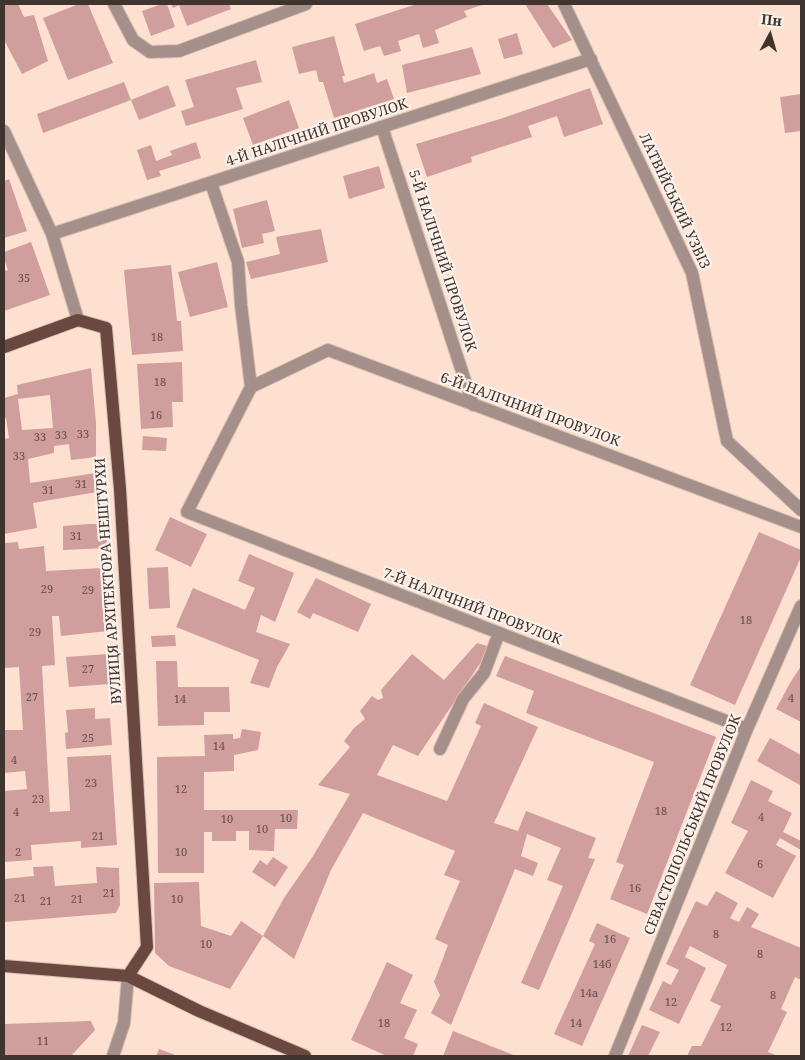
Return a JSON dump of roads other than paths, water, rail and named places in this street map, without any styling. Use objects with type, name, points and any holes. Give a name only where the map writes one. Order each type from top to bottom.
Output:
[{"type":"main road","points":[[4,347],[78,320]]},
{"type":"main road","name":"ВУЛИЦЯ АРХІТЕКТОРА НЕШТУРХИ","points":[[78,320],[106,328],[120,489],[147,947],[128,976]]},
{"type":"main road","points":[[4,966],[128,976],[200,1011],[305,1056]]},
{"type":"street","points":[[114,4],[133,40],[150,52],[179,52],[306,4]]},
{"type":"street","name":"ЛАТВІЙСЬКИЙ УЗВІЗ","points":[[564,4],[692,273],[727,441],[801,510]]},
{"type":"street","name":"4-Й НАЛІЧНИЙ ПРОВУЛОК","points":[[52,234],[591,59]]},
{"type":"street","name":"5-Й НАЛІЧНИЙ ПРОВУЛОК","points":[[382,128],[473,405]]},
{"type":"street","points":[[4,131],[52,234],[78,320]]},
{"type":"street","points":[[211,183],[238,262],[241,305],[252,387]]},
{"type":"street","name":"6-Й НАЛІЧНИЙ ПРОВУЛОК","points":[[252,387],[328,350],[801,527]]},
{"type":"street","name":"7-Й НАЛІЧНИЙ ПРОВУЛОК","points":[[252,387],[187,512],[747,729]]},
{"type":"street","name":"СЕВАСТОПОЛЬСЬКИЙ ПРОВУЛОК","points":[[616,1056],[747,729],[801,606]]},
{"type":"street","points":[[440,749],[463,699],[484,673],[499,633]]},
{"type":"street","name":"ВУЛИЦЯ АРХІТЕКТОРА НЕШТУРХИ","points":[[113,1056],[124,1023],[128,976]]}]
